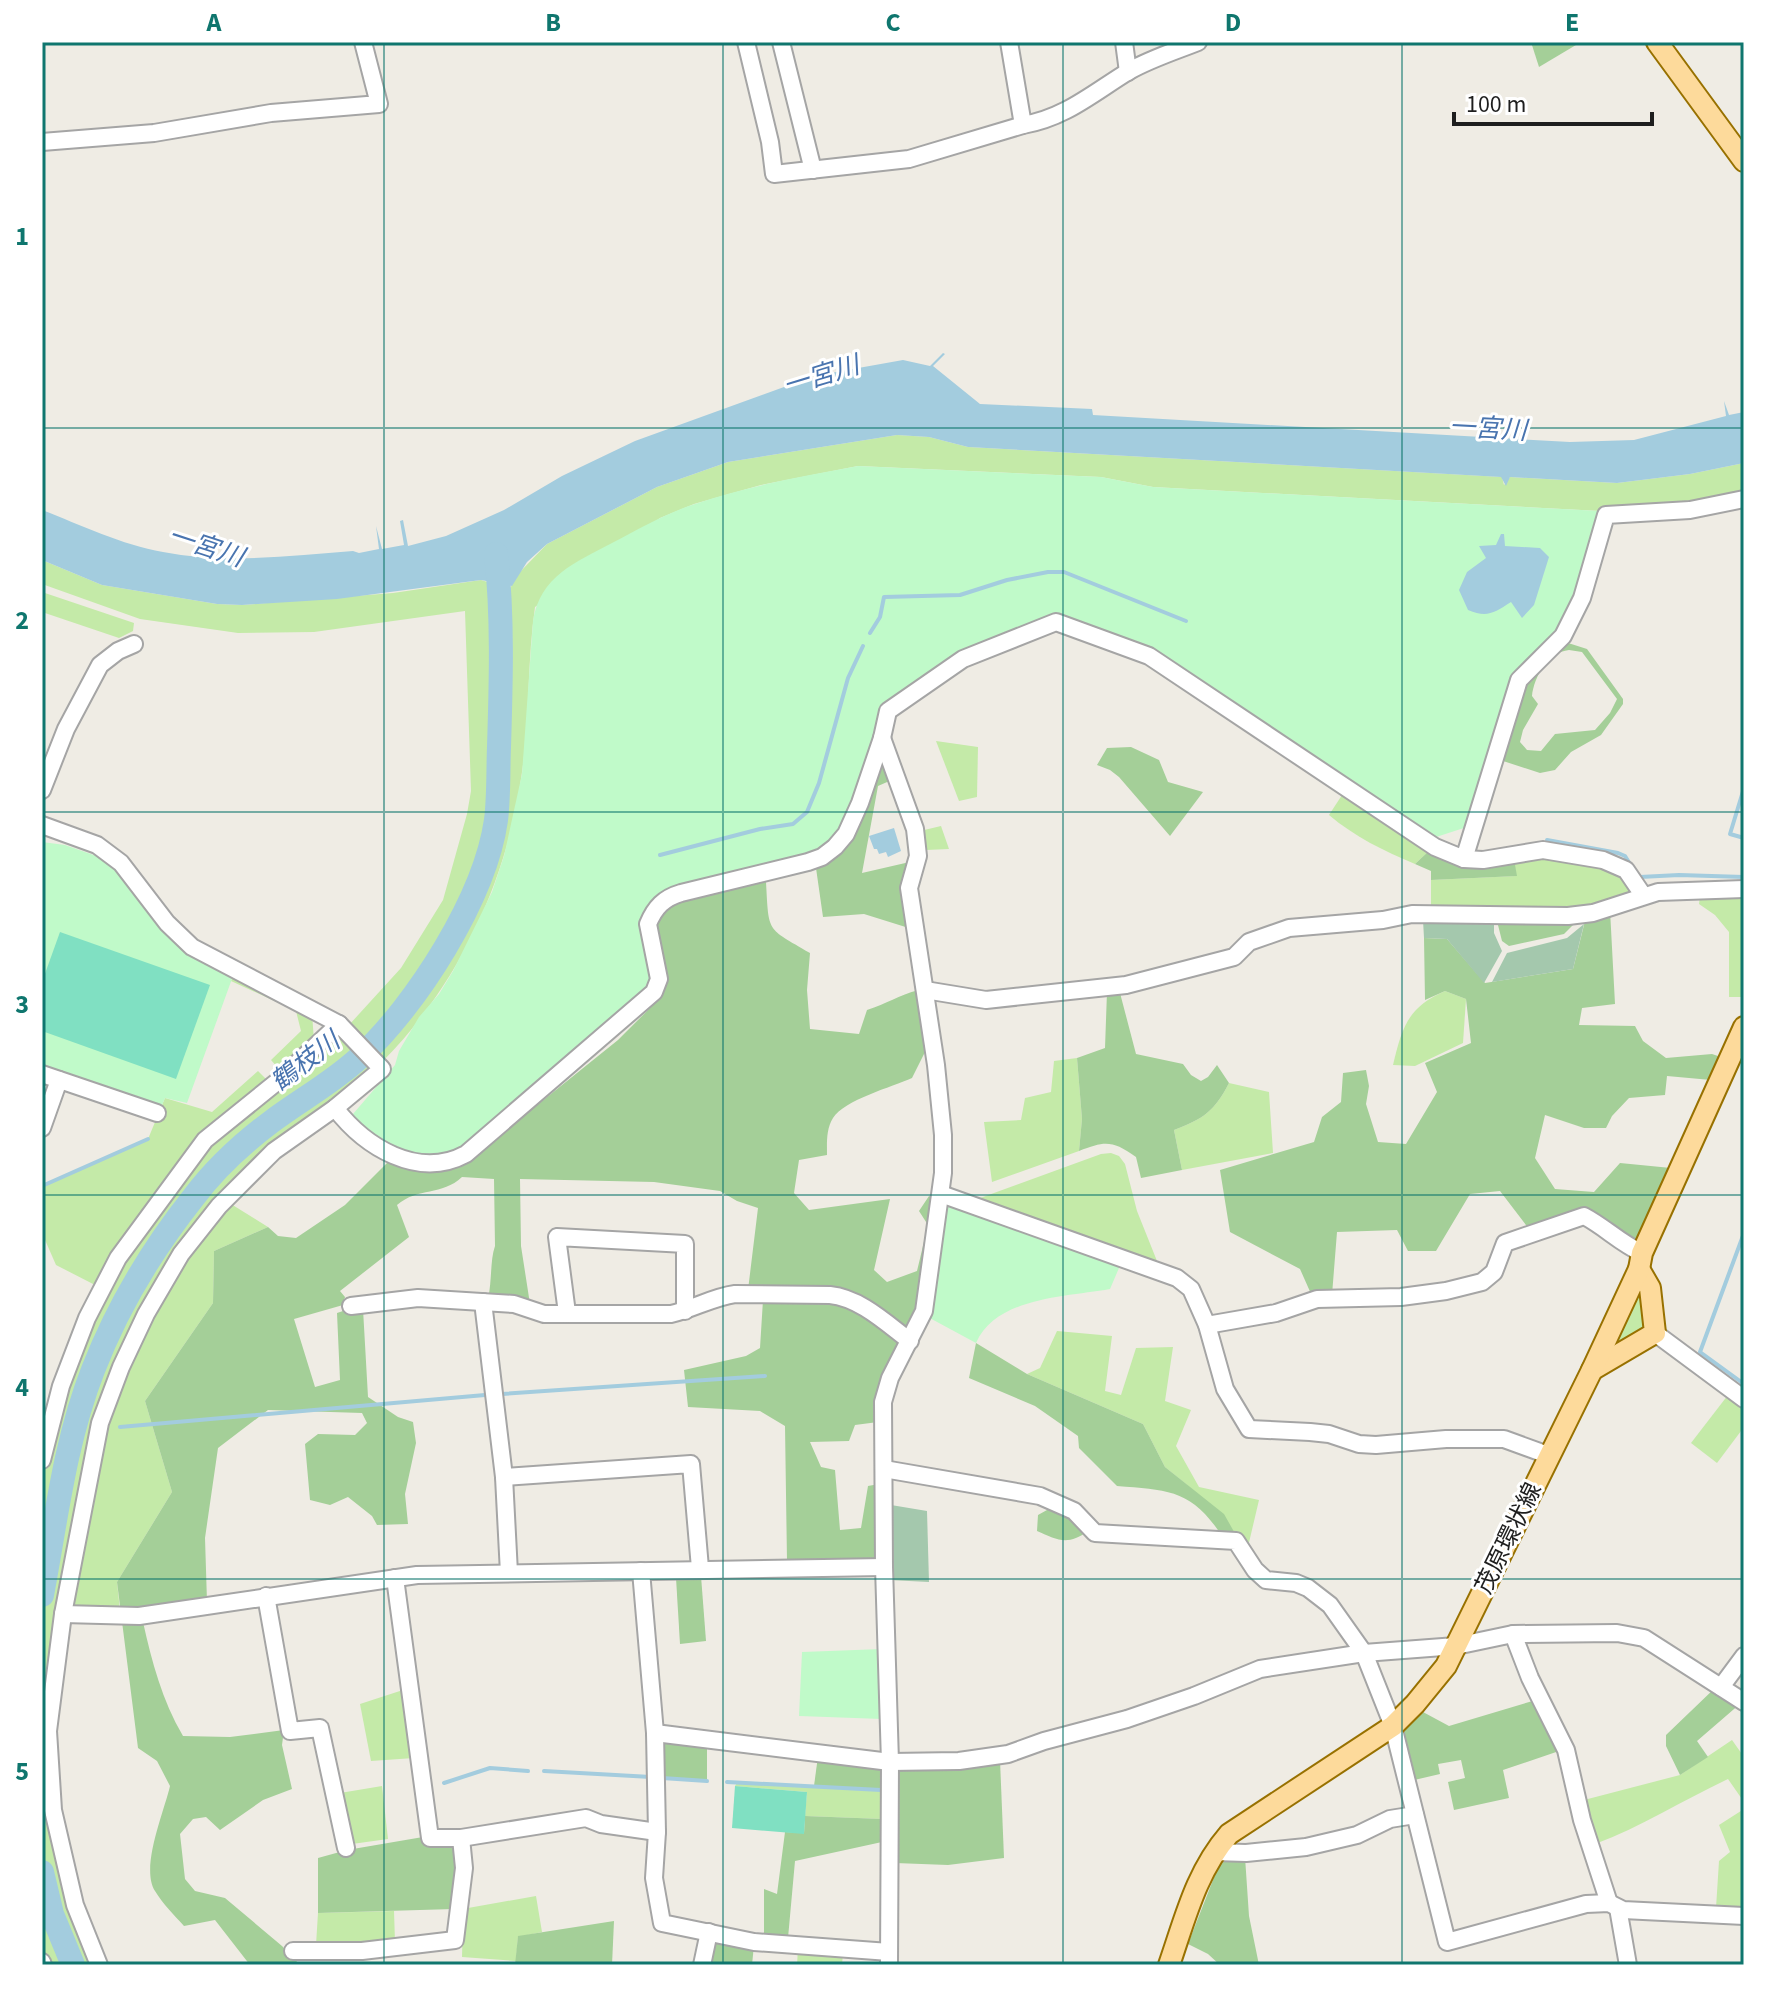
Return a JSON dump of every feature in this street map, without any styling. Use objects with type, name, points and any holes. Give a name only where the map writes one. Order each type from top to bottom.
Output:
[{"type":"main road","points":[[1657,42],[1741,152]]},
{"type":"main road","name":"茂原環状線","points":[[1169,1965],[1200,1876],[1229,1834],[1393,1726],[1434,1682],[1456,1646],[1592,1370],[1744,1027]]},
{"type":"main road","points":[[1592,1370],[1655,1333],[1650,1288],[1640,1261]]},
{"type":"street","points":[[42,142],[154,133],[271,113],[379,104],[363,42]]},
{"type":"street","points":[[746,42],[770,142],[774,174],[909,159],[1041,122],[1077,106],[1128,72],[1198,42]]},
{"type":"street","points":[[781,42],[813,170]]},
{"type":"street","points":[[1009,42],[1023,125]]},
{"type":"street","points":[[1124,42],[1128,72]]},
{"type":"street","points":[[1464,859],[1519,680],[1563,636],[1582,598],[1606,515],[1690,510],[1744,499]]},
{"type":"street","points":[[335,1108],[365,1141],[397,1157],[432,1162],[454,1160],[466,1154],[654,992],[659,979],[648,924],[659,904],[681,893],[822,857],[846,834],[860,803],[888,711],[963,659],[1056,622],[1149,656],[1435,847],[1464,859],[1483,860],[1543,850],[1603,860],[1626,870],[1643,895]]},
{"type":"street","points":[[42,790],[66,729],[100,665],[118,651],[134,644]]},
{"type":"street","points":[[641,1571],[655,1733],[657,1832],[654,1878],[662,1923],[754,1942],[889,1959],[890,1762],[883,1402],[890,1378],[924,1311],[941,1194],[943,1135],[909,888],[918,856],[915,829],[882,738]]},
{"type":"street","points":[[42,825],[97,845],[121,863],[167,923],[192,947],[342,1027],[382,1069],[335,1108],[274,1151],[219,1206],[181,1254],[146,1314],[121,1367],[100,1423],[63,1614],[48,1731],[53,1810],[75,1905],[99,1965]]},
{"type":"street","points":[[925,990],[986,1000],[1126,985],[1234,957],[1249,942],[1289,928],[1430,913],[1568,916],[1593,913],[1658,892],[1744,889]]},
{"type":"street","points":[[42,1460],[61,1386],[87,1318],[118,1258],[205,1140],[342,1027]]},
{"type":"street","points":[[42,1074],[157,1113]]},
{"type":"street","points":[[42,1128],[59,1080]]},
{"type":"street","points":[[941,1194],[1177,1278],[1191,1289],[1207,1325],[1225,1389],[1249,1429],[1310,1432],[1376,1445],[1446,1439],[1504,1439],[1548,1455]]},
{"type":"street","points":[[1207,1325],[1276,1313],[1317,1299],[1401,1297],[1482,1282],[1494,1272],[1505,1243],[1584,1216],[1606,1227],[1640,1261]]},
{"type":"street","points":[[567,1313],[557,1237],[685,1244],[685,1311]]},
{"type":"street","points":[[351,1306],[418,1298],[514,1304],[544,1314],[671,1314],[735,1294],[844,1296],[910,1341]]},
{"type":"street","points":[[483,1302],[504,1477],[509,1573]]},
{"type":"street","points":[[1655,1333],[1744,1399]]},
{"type":"street","points":[[504,1477],[691,1464],[700,1568]]},
{"type":"street","points":[[884,1469],[1040,1496],[1074,1511],[1095,1533],[1236,1541],[1255,1570],[1266,1580],[1296,1583],[1330,1605],[1364,1653],[1393,1726],[1447,1942],[1586,1904],[1744,1916]]},
{"type":"street","points":[[63,1614],[139,1616],[417,1575],[884,1567]]},
{"type":"street","points":[[395,1578],[430,1838],[461,1838],[586,1818],[601,1824],[657,1832]]},
{"type":"street","points":[[266,1596],[290,1731],[320,1728],[346,1848]]},
{"type":"street","points":[[655,1733],[890,1762],[959,1761],[1008,1754],[1127,1719],[1260,1669],[1364,1653],[1456,1646],[1513,1634],[1617,1633],[1644,1638],[1744,1702]]},
{"type":"street","points":[[1513,1634],[1530,1678],[1566,1750],[1582,1820],[1613,1906],[1628,1965]]},
{"type":"street","points":[[1721,1687],[1744,1656]]},
{"type":"street","points":[[1214,1852],[1246,1853],[1306,1847],[1357,1835],[1390,1819],[1415,1815]]},
{"type":"street","points":[[293,1951],[362,1951],[455,1940],[464,1882],[461,1838]]},
{"type":"street","points":[[702,1965],[709,1932]]},
{"type":"green space","points":[[1531,42],[1581,42],[1539,67]]},
{"type":"green space","points":[[897,435],[929,437],[968,447],[1502,477],[1504,485],[1510,477],[1617,483],[1690,474],[1744,463],[1744,491],[1638,510],[1600,511],[1153,487],[1101,477],[858,466],[761,485],[694,504],[660,518],[535,607],[522,772],[515,812],[492,890],[457,964],[410,1031],[383,1061],[372,1050],[418,999],[448,954],[473,905],[491,853],[502,800],[505,606],[507,594],[518,574],[547,544],[657,487],[728,462]]},
{"type":"green space","points":[[858,466],[1101,477],[1153,487],[1600,511],[1562,628],[1523,666],[1470,826],[1430,839],[1153,654],[1057,618],[885,706],[843,832],[821,855],[666,896],[643,922],[641,935],[653,974],[650,990],[464,1150],[448,1157],[395,1154],[362,1128],[353,1114],[395,1065],[399,1051],[419,1017],[439,994],[453,971],[492,892],[504,856],[522,774],[533,621],[543,592],[573,564],[674,512],[755,487]]},
{"type":"green space","points":[[42,560],[102,585],[217,604],[242,605],[393,593],[481,580],[494,584],[497,598],[492,821],[484,855],[453,929],[432,965],[368,1046],[349,1025],[401,968],[443,900],[467,814],[471,791],[465,611],[314,632],[238,633],[140,619],[42,584]]},
{"type":"green space","points":[[42,592],[134,623],[133,631],[119,638],[42,612]]},
{"type":"green space","points":[[1565,642],[1587,649],[1623,699],[1623,704],[1601,735],[1571,752],[1555,770],[1540,773],[1500,760],[1526,681]],"holes":[[[1569,650],[1582,652],[1617,699],[1610,713],[1595,730],[1555,734],[1541,751],[1527,750],[1520,742],[1523,730],[1538,704],[1532,696],[1539,674],[1555,655]]]},
{"type":"green space","points":[[936,741],[978,747],[977,797],[959,801]]},
{"type":"green space","points":[[1131,747],[1159,760],[1168,782],[1203,792],[1170,836],[1119,777],[1097,765],[1107,748]]},
{"type":"green space","points":[[880,759],[894,779],[878,786],[862,873],[914,861],[912,929],[864,914],[823,917],[816,868],[831,858],[852,835]]},
{"type":"green space","points":[[1344,792],[1431,849],[1415,864],[1349,830],[1329,815]]},
{"type":"green space","points":[[941,826],[949,849],[926,850],[922,846],[920,831]]},
{"type":"green space","points":[[42,842],[65,845],[105,859],[233,976],[187,1103],[165,1098],[159,1112],[42,1070]]},
{"type":"green space","points":[[1431,849],[1514,859],[1517,876],[1431,880],[1431,871],[1415,864]]},
{"type":"green space","points":[[1545,855],[1609,866],[1636,891],[1590,910],[1431,910],[1431,880],[1516,876],[1514,859]]},
{"type":"green space","points":[[766,882],[768,911],[773,927],[810,953],[807,990],[810,1029],[859,1034],[867,1010],[919,990],[927,1048],[912,1078],[839,1111],[829,1127],[827,1155],[799,1160],[794,1193],[809,1210],[890,1199],[874,1270],[887,1282],[917,1271],[928,1225],[919,1211],[929,1196],[937,1200],[926,1288],[907,1334],[870,1309],[748,1290],[758,1208],[720,1191],[654,1182],[520,1179],[521,1246],[530,1304],[488,1299],[495,1246],[494,1179],[462,1177],[446,1187],[413,1196],[397,1205],[409,1237],[340,1291],[345,1297],[343,1305],[294,1319],[315,1387],[340,1380],[337,1313],[352,1308],[363,1309],[368,1397],[398,1417],[413,1422],[416,1443],[405,1494],[408,1524],[377,1525],[372,1516],[348,1497],[330,1505],[310,1500],[305,1444],[318,1434],[355,1435],[367,1423],[362,1413],[268,1410],[218,1448],[205,1538],[207,1602],[143,1622],[158,1680],[183,1736],[230,1737],[284,1730],[282,1745],[292,1789],[263,1800],[220,1830],[206,1817],[193,1819],[180,1834],[185,1879],[195,1891],[225,1898],[300,1965],[250,1965],[215,1920],[184,1926],[155,1891],[151,1881],[152,1855],[170,1786],[157,1761],[138,1748],[117,1582],[172,1492],[145,1401],[213,1303],[214,1251],[268,1227],[278,1236],[296,1238],[345,1205],[389,1161],[485,1147],[618,1040],[657,1001],[664,986],[654,934],[658,915],[672,903]]},
{"type":"green space","points":[[1744,894],[1744,997],[1729,997],[1729,932],[1715,915],[1699,904],[1700,896]]},
{"type":"green space","points":[[1610,910],[1615,1004],[1582,1008],[1579,1025],[1635,1026],[1643,1041],[1666,1058],[1712,1054],[1721,1057],[1711,1080],[1667,1076],[1665,1095],[1629,1098],[1612,1116],[1606,1128],[1584,1128],[1545,1115],[1535,1158],[1555,1189],[1594,1192],[1620,1163],[1671,1168],[1640,1239],[1626,1240],[1589,1213],[1529,1229],[1500,1191],[1470,1194],[1436,1251],[1408,1251],[1397,1230],[1337,1232],[1332,1295],[1312,1296],[1300,1269],[1230,1232],[1220,1170],[1314,1142],[1322,1117],[1341,1102],[1343,1073],[1366,1070],[1369,1086],[1366,1104],[1378,1142],[1406,1144],[1437,1092],[1425,1063],[1471,1043],[1466,999],[1445,991],[1425,1000],[1424,938],[1447,939],[1485,983],[1573,969],[1586,917]]},
{"type":"green space","points":[[1580,918],[1564,934],[1509,946],[1502,941],[1498,925],[1500,922]]},
{"type":"green space","points":[[1494,919],[1494,933],[1502,951],[1484,983],[1447,939],[1424,938],[1423,920]]},
{"type":"green space","points":[[1584,924],[1573,969],[1492,982],[1507,953],[1567,938]]},
{"type":"green space","points":[[60,932],[210,985],[176,1079],[42,1031],[42,982]]},
{"type":"green space","points":[[233,976],[312,1013],[314,1041],[278,1068],[271,1060],[301,1031],[296,1011],[231,981]]},
{"type":"green space","points":[[1445,991],[1466,999],[1463,1043],[1415,1066],[1393,1065],[1408,1020],[1423,1004]]},
{"type":"green space","points":[[1107,992],[1120,993],[1136,1054],[1183,1064],[1191,1075],[1201,1081],[1217,1065],[1229,1083],[1207,1113],[1174,1130],[1182,1170],[1141,1178],[1136,1157],[1121,1147],[1102,1144],[1079,1151],[1082,1119],[1077,1058],[1105,1048]]},
{"type":"green space","points":[[339,1034],[359,1054],[269,1118],[220,1162],[180,1207],[126,1288],[88,1372],[62,1472],[42,1573],[42,1480],[57,1411],[74,1361],[113,1276],[195,1159],[327,1048]]},
{"type":"green space","points":[[363,1058],[373,1070],[221,1199],[126,1348],[52,1651],[48,1794],[97,1965],[77,1965],[58,1918],[42,1854],[42,1619],[75,1444],[92,1385],[130,1294],[202,1193],[269,1127],[339,1080]]},
{"type":"green space","points":[[1077,1058],[1082,1119],[1079,1151],[992,1182],[984,1122],[1021,1120],[1025,1098],[1051,1092],[1054,1061]]},
{"type":"green space","points":[[258,1071],[266,1079],[263,1087],[188,1148],[95,1285],[56,1265],[42,1233],[42,1186],[148,1139],[165,1098],[212,1112]]},
{"type":"green space","points":[[1229,1083],[1269,1092],[1273,1153],[1182,1170],[1174,1130],[1207,1113]]},
{"type":"green space","points":[[1101,1154],[1119,1156],[1125,1164],[1137,1211],[1159,1266],[972,1201]]},
{"type":"green space","points":[[947,1202],[1114,1262],[1119,1268],[1110,1289],[1054,1297],[1016,1308],[999,1316],[976,1343],[926,1316]]},
{"type":"green space","points":[[231,1204],[268,1227],[214,1251],[213,1303],[145,1401],[172,1492],[117,1582],[120,1611],[72,1608],[105,1421],[118,1383],[186,1253]]},
{"type":"green space","points":[[1642,1287],[1648,1331],[1605,1357],[1638,1288]]},
{"type":"green space","points":[[831,1298],[858,1310],[905,1342],[878,1422],[855,1425],[849,1441],[810,1442],[821,1467],[835,1470],[840,1530],[861,1528],[868,1486],[879,1484],[880,1559],[787,1561],[785,1426],[760,1411],[688,1407],[684,1370],[746,1356],[760,1348],[763,1300]]},
{"type":"green space","points":[[1057,1331],[1112,1336],[1105,1391],[1121,1395],[1136,1348],[1173,1347],[1165,1401],[1191,1410],[1176,1446],[1199,1487],[1259,1500],[1247,1551],[1186,1484],[1165,1467],[1143,1424],[1027,1374],[1040,1368]]},
{"type":"green space","points":[[976,1343],[1027,1374],[1143,1424],[1165,1467],[1224,1514],[1237,1537],[1222,1536],[1200,1509],[1178,1495],[1117,1486],[1079,1448],[1078,1436],[1035,1406],[969,1378]]},
{"type":"green space","points":[[1728,1395],[1744,1407],[1744,1427],[1717,1463],[1691,1443]]},
{"type":"green space","points":[[891,1505],[927,1511],[929,1582],[889,1580]]},
{"type":"green space","points":[[1056,1505],[1088,1531],[1074,1539],[1062,1540],[1037,1531],[1038,1515]]},
{"type":"green space","points":[[701,1576],[706,1641],[680,1644],[676,1578]]},
{"type":"green space","points":[[882,1649],[882,1719],[799,1716],[802,1652]]},
{"type":"green space","points":[[1716,1687],[1741,1703],[1697,1741],[1708,1757],[1680,1775],[1666,1746],[1666,1735]]},
{"type":"green space","points":[[406,1689],[414,1758],[371,1761],[360,1704]]},
{"type":"green space","points":[[1536,1700],[1562,1750],[1503,1770],[1509,1798],[1454,1810],[1448,1782],[1465,1778],[1461,1760],[1438,1764],[1440,1774],[1410,1781],[1400,1733],[1423,1712],[1449,1726]]},
{"type":"green space","points":[[660,1736],[707,1745],[707,1781],[662,1778]]},
{"type":"green space","points":[[1732,1740],[1744,1757],[1744,1802],[1728,1779],[1595,1844],[1584,1800],[1680,1775]]},
{"type":"green space","points":[[818,1756],[884,1762],[883,1790],[814,1786]]},
{"type":"green space","points":[[1000,1760],[1004,1858],[948,1865],[895,1863],[893,1769]]},
{"type":"green space","points":[[737,1783],[883,1790],[883,1819],[805,1816],[807,1792],[735,1786]]},
{"type":"green space","points":[[382,1786],[388,1839],[352,1844],[340,1793]]},
{"type":"green space","points":[[735,1786],[807,1792],[804,1834],[732,1828]]},
{"type":"green space","points":[[1744,1809],[1744,1911],[1716,1908],[1719,1861],[1730,1852],[1719,1825]]},
{"type":"green space","points":[[805,1816],[883,1819],[882,1842],[795,1861],[788,1938],[764,1937],[764,1889],[777,1894],[785,1832],[804,1833]]},
{"type":"green space","points":[[423,1837],[424,1844],[453,1842],[459,1849],[454,1909],[318,1913],[318,1858]]},
{"type":"green space","points":[[1222,1857],[1245,1857],[1249,1916],[1259,1965],[1220,1965],[1208,1954],[1188,1944]]},
{"type":"green space","points":[[42,1888],[50,1922],[68,1965],[49,1965],[42,1947]]},
{"type":"green space","points":[[536,1896],[542,1932],[518,1937],[516,1961],[462,1957],[463,1917],[468,1908]]},
{"type":"green space","points":[[394,1911],[395,1943],[316,1945],[318,1913]]},
{"type":"green space","points":[[614,1921],[612,1965],[515,1965],[518,1936]]},
{"type":"green space","points":[[712,1941],[754,1945],[752,1965],[707,1965]]},
{"type":"green space","points":[[798,1948],[843,1953],[842,1965],[797,1965]]},
{"type":"water","points":[[943,353],[933,366],[980,404],[1092,409],[1093,415],[1570,442],[1634,440],[1726,416],[1724,401],[1729,415],[1744,412],[1744,463],[1690,474],[1617,483],[1510,477],[1506,486],[1501,477],[968,447],[929,437],[897,435],[728,462],[657,487],[547,544],[527,562],[512,586],[481,580],[337,599],[217,604],[102,585],[42,560],[42,510],[132,545],[186,556],[234,558],[359,553],[379,549],[376,526],[382,549],[404,545],[400,521],[403,520],[408,546],[446,536],[504,510],[562,476],[635,441],[795,383],[903,360],[930,366]]},
{"type":"water","points":[[1501,534],[1504,534],[1505,546],[1540,548],[1549,557],[1534,605],[1522,618],[1511,602],[1490,613],[1468,610],[1459,590],[1467,572],[1486,558],[1479,546],[1496,545]]},
{"type":"water","points":[[894,828],[901,851],[888,857],[886,852],[879,854],[869,836]]},
{"type":"waterway","name":"鶴枝川","points":[[42,1595],[62,1481],[83,1397],[113,1324],[149,1259],[193,1198],[229,1157],[271,1122],[349,1067],[381,1036],[445,949],[478,883],[489,850],[498,802],[501,650],[496,554]]},
{"type":"waterway","points":[[870,633],[880,617],[884,597],[960,595],[1007,580],[1048,572],[1064,572],[1186,621]]},
{"type":"waterway","points":[[660,855],[760,829],[793,824],[807,812],[819,783],[848,678],[863,646]]},
{"type":"waterway","points":[[1744,788],[1730,834],[1744,838]]},
{"type":"waterway","points":[[1547,840],[1618,853],[1625,856],[1630,864]]},
{"type":"waterway","points":[[1637,875],[1744,877]]},
{"type":"waterway","points":[[42,1186],[148,1139]]},
{"type":"waterway","points":[[1744,1233],[1700,1352],[1744,1384]]},
{"type":"waterway","points":[[502,1394],[765,1376]]},
{"type":"waterway","points":[[120,1427],[485,1395]]},
{"type":"waterway","points":[[444,1783],[490,1768],[528,1771]]},
{"type":"waterway","points":[[544,1771],[651,1777]]},
{"type":"waterway","points":[[662,1778],[707,1781]]},
{"type":"waterway","points":[[727,1782],[881,1790]]},
{"type":"waterway","name":"鶴枝川","points":[[42,1872],[52,1914],[73,1965]]},
{"type":"water label","name":"一宮川","points":[[821,375]]},
{"type":"water label","name":"一宮川","points":[[1488,428]]},
{"type":"water label","name":"一宮川","points":[[206,546]]}]
